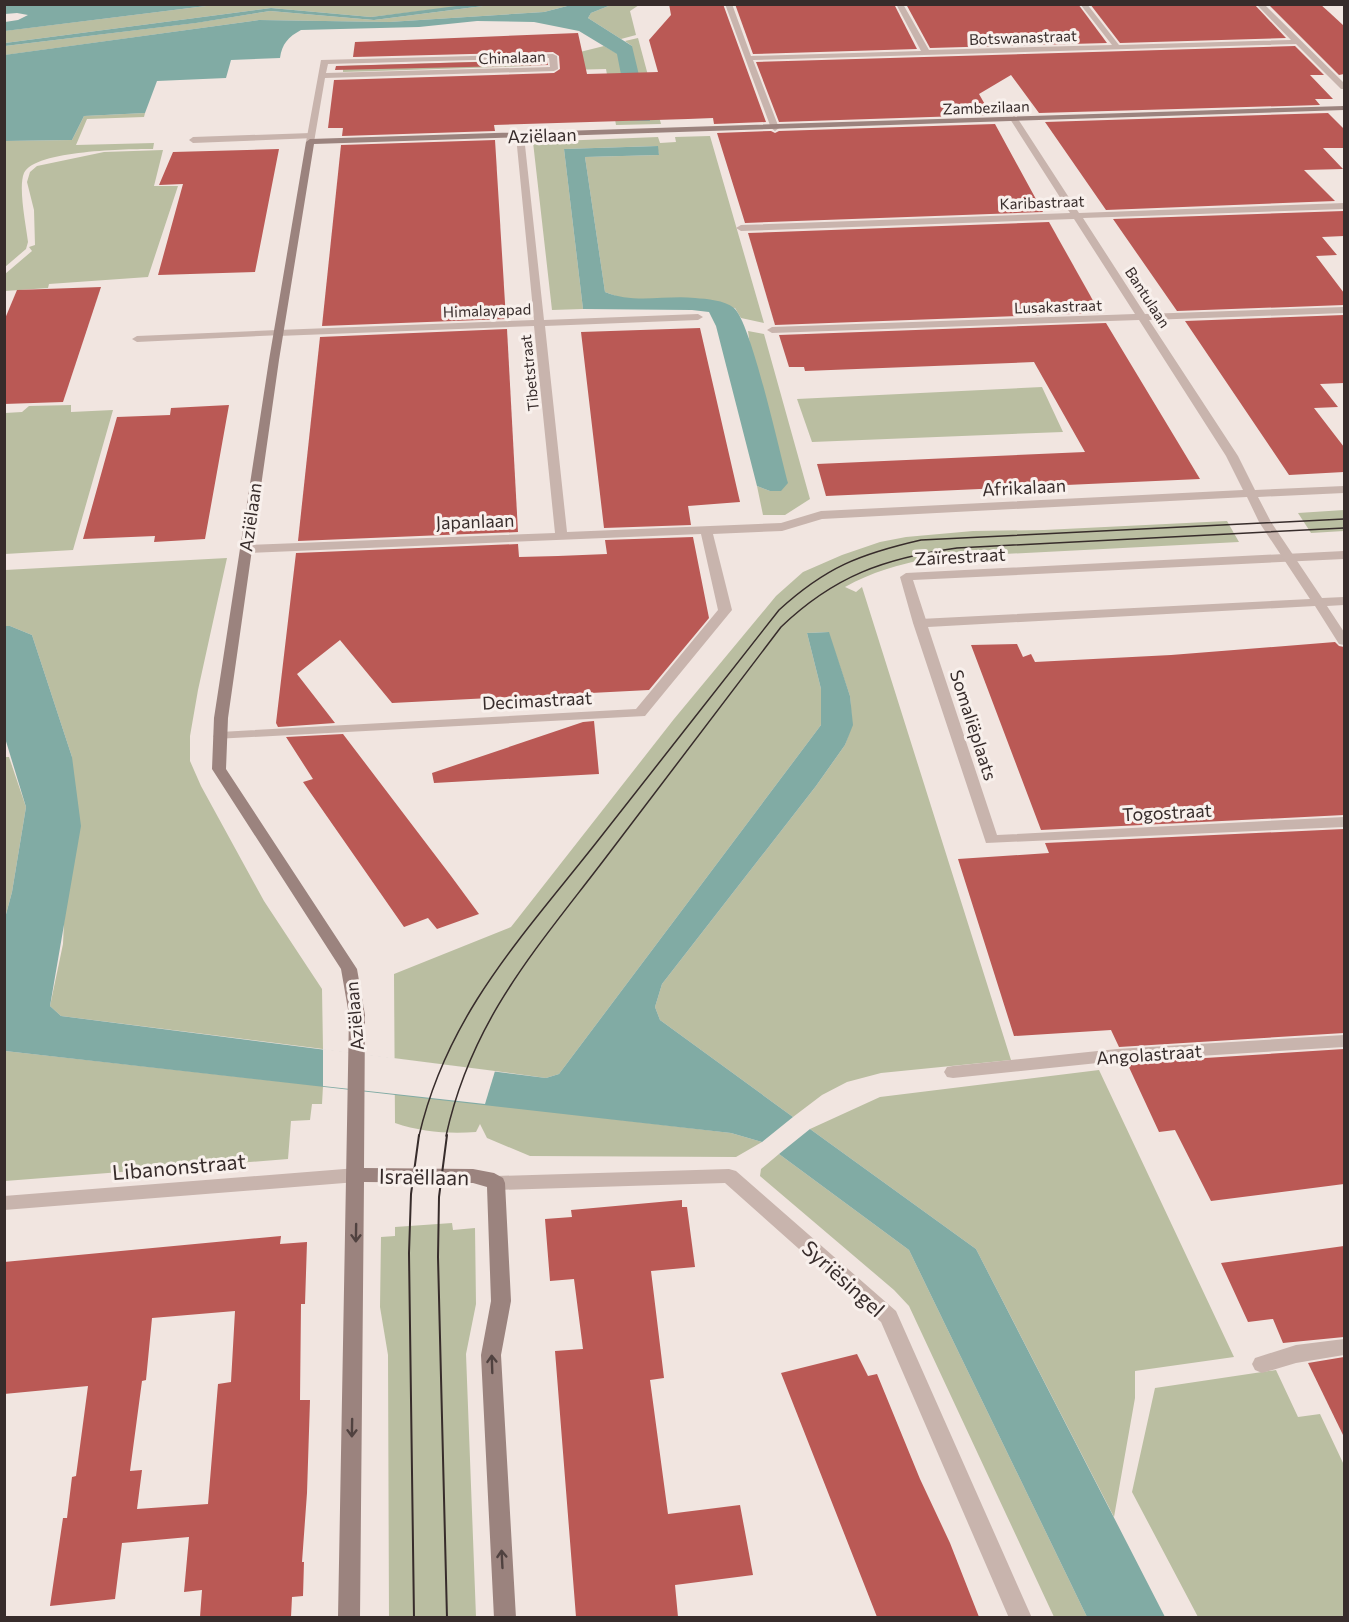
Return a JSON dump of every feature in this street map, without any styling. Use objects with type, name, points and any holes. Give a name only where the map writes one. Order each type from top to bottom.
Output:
[{"type":"street","points":[[728,4],[775,128]]},
{"type":"street","points":[[899,4],[927,54]]},
{"type":"street","points":[[1083,4],[1117,47]]},
{"type":"street","points":[[1259,4],[1344,87]]},
{"type":"street","name":"Botswanastraat","points":[[747,58],[1299,42]]},
{"type":"street","name":"Chinalaan","points":[[553,56],[554,69],[322,76],[324,62],[553,56]]},
{"type":"street","points":[[194,140],[311,139],[322,76]]},
{"type":"street","name":"Zambezilaan","points":[[629,132],[1344,108]]},
{"type":"street","name":"Bantulaan","points":[[1014,119],[1232,456],[1265,522],[1344,641]]},
{"type":"street","name":"Aziëlaan","points":[[357,1175],[357,1015],[349,969],[219,769],[220,736],[246,549],[278,333],[311,139],[629,132]]},
{"type":"street","name":"Tibetstraat","points":[[520,136],[561,536]]},
{"type":"street","name":"Karibastraat","points":[[741,228],[1344,206]]},
{"type":"street","name":"Lusakastraat","points":[[772,330],[1344,310]]},
{"type":"street","name":"Himalayapad","points":[[137,339],[698,317]]},
{"type":"street","name":"Afrikalaan","points":[[706,530],[782,527],[821,515],[1344,489]]},
{"type":"street","name":"Japanlaan","points":[[246,549],[706,530]]},
{"type":"street","name":"Decimastraat","points":[[220,736],[640,713],[725,610],[706,530]]},
{"type":"street","name":"Zaïrestraat","points":[[920,623],[906,577],[1344,555]]},
{"type":"street","points":[[920,623],[1344,601]]},
{"type":"street","name":"Somaliëplaats","points":[[920,623],[991,840]]},
{"type":"street","name":"Togostraat","points":[[991,840],[1344,822]]},
{"type":"street","name":"Angolastraat","points":[[953,1072],[1117,1055],[1344,1041]]},
{"type":"street","name":"Israëllaan","points":[[349,1617],[357,1175],[473,1176],[487,1178],[496,1183]]},
{"type":"street","name":"Libanonstraat","points":[[4,1203],[357,1175]]},
{"type":"street","name":"Syriësingel","points":[[496,1183],[729,1176],[889,1317],[1022,1617]]},
{"type":"street","points":[[496,1183],[501,1301],[491,1355],[505,1617]]},
{"type":"street","points":[[1262,1364],[1296,1354],[1344,1347]]},
{"type":"green space","points":[[214,5],[472,5],[371,17],[271,8],[5,43],[4,31]]},
{"type":"green space","points":[[491,5],[571,5],[544,12],[389,22],[259,20],[5,55],[5,46],[195,23],[270,11],[374,20]]},
{"type":"green space","points":[[611,5],[639,5],[630,11],[636,35],[621,39],[588,18],[591,13]]},
{"type":"green space","points":[[638,38],[661,124],[616,125],[606,69],[566,70],[564,56],[604,46],[618,54],[632,46],[625,41]]},
{"type":"green space","points":[[531,60],[531,66],[343,72],[343,66]]},
{"type":"green space","points":[[145,113],[144,117],[87,119],[76,145],[154,143],[153,149],[63,155],[32,165],[24,173],[22,197],[28,242],[26,249],[5,267],[5,141],[72,140],[84,116]]},
{"type":"green space","points":[[710,136],[764,323],[741,318],[735,308],[621,298],[605,292],[585,157],[659,155],[657,146],[564,149],[583,309],[552,310],[533,142],[658,137],[660,143],[676,142],[675,137]]},
{"type":"green space","points":[[163,150],[154,186],[178,186],[148,277],[49,284],[48,288],[5,291],[5,274],[32,251],[29,247],[35,245],[34,210],[27,182],[30,172],[37,166],[104,152]]},
{"type":"green space","points":[[748,331],[764,334],[810,499],[785,515],[763,515],[757,486],[770,491]]},
{"type":"green space","points":[[1042,387],[1063,432],[812,442],[797,399]]},
{"type":"green space","points":[[71,405],[71,412],[113,410],[73,550],[5,554],[5,413],[22,412],[29,406]]},
{"type":"green space","points":[[1344,510],[1344,531],[1311,533],[1298,513]]},
{"type":"green space","points":[[1227,521],[1239,542],[928,558],[875,573],[845,587],[856,592],[862,587],[1011,1060],[881,1073],[847,1082],[822,1095],[793,1117],[660,1020],[655,1007],[662,984],[816,786],[845,745],[852,725],[850,696],[828,632],[807,633],[821,689],[821,725],[559,1074],[546,1078],[495,1071],[486,1104],[731,1133],[762,1142],[736,1157],[530,1156],[487,1138],[480,1124],[476,1132],[456,1133],[435,1132],[395,1123],[394,974],[511,927],[674,719],[776,596],[803,572],[880,542],[906,537],[973,531]]},
{"type":"green space","points":[[227,558],[198,690],[190,736],[190,761],[201,786],[264,901],[322,989],[323,1049],[61,1016],[50,1006],[63,944],[72,757],[32,635],[5,626],[5,570]]},
{"type":"green space","points":[[4,757],[9,757],[26,807],[12,892],[5,918]]},
{"type":"green space","points":[[5,1051],[323,1086],[322,1104],[312,1104],[310,1120],[291,1121],[288,1159],[5,1181]]},
{"type":"green space","points":[[1099,1070],[1234,1357],[1135,1371],[1135,1398],[1114,1517],[976,1249],[810,1129],[880,1097]]},
{"type":"green space","points":[[779,1154],[909,1250],[1087,1617],[1054,1617],[909,1306],[894,1290],[760,1176],[761,1169]]},
{"type":"green space","points":[[452,1223],[453,1230],[475,1228],[476,1304],[466,1354],[476,1617],[389,1617],[388,1355],[380,1307],[381,1237],[395,1236],[395,1227]]},
{"type":"green space","points":[[1276,1370],[1298,1417],[1320,1414],[1344,1465],[1344,1617],[1198,1617],[1132,1492],[1155,1388]]},
{"type":"water","points":[[472,4],[491,5],[374,20],[270,11],[196,23],[5,46],[5,43],[271,8],[371,17]]},
{"type":"water","points":[[4,5],[214,5],[5,31],[5,22],[18,20],[28,15],[5,14]]},
{"type":"water","points":[[571,5],[611,5],[591,13],[588,18],[632,46],[650,121],[630,121],[617,54],[579,31],[534,22],[477,21],[419,27],[301,30],[286,41],[280,58],[231,60],[226,78],[157,81],[145,113],[84,116],[72,140],[5,141],[4,55],[259,20],[389,22],[544,12]]},
{"type":"water","points":[[658,146],[659,155],[585,157],[605,292],[627,298],[710,299],[734,308],[741,318],[748,337],[772,419],[788,483],[781,491],[770,491],[757,486],[716,326],[709,312],[583,309],[564,149]]},
{"type":"water","points":[[4,626],[10,626],[32,635],[72,757],[81,826],[50,1006],[61,1016],[546,1078],[559,1074],[821,725],[821,689],[807,633],[829,632],[850,696],[853,725],[845,745],[816,786],[662,984],[655,1007],[660,1020],[793,1117],[762,1142],[731,1133],[5,1051],[5,918],[12,892],[26,807],[5,738]]},
{"type":"water","points":[[810,1129],[976,1249],[1165,1617],[1087,1617],[909,1250],[779,1154]]},
{"type":"pier","points":[[323,1049],[495,1071],[485,1104],[323,1086]]},
{"type":"building","points":[[669,4],[723,4],[766,122],[714,124],[713,118],[494,125],[495,131],[342,136],[343,128],[328,128],[334,80],[554,73],[560,69],[559,56],[553,52],[353,57],[355,42],[578,33],[587,74],[658,72],[649,40],[671,15]]},
{"type":"building","points":[[735,4],[894,4],[917,49],[753,54]]},
{"type":"building","points":[[906,4],[1078,4],[1107,43],[930,48]]},
{"type":"building","points":[[1090,4],[1254,4],[1286,38],[1120,43]]},
{"type":"building","points":[[1268,4],[1320,4],[1330,13],[1344,26],[1344,74],[1339,75]]},
{"type":"building","points":[[1295,46],[1324,75],[1310,75],[1333,99],[1315,99],[1320,105],[1039,113],[1011,75],[979,94],[991,115],[779,122],[756,62]]},
{"type":"building","points":[[547,60],[548,65],[335,70],[336,66]]},
{"type":"building","points":[[1328,113],[1344,129],[1344,148],[1323,148],[1343,169],[1304,170],[1335,201],[1106,210],[1045,122]]},
{"type":"building","points":[[995,124],[1043,212],[745,223],[717,133],[771,131],[775,133],[779,131]]},
{"type":"building","points":[[495,140],[506,319],[322,326],[341,145]]},
{"type":"building","points":[[279,149],[255,272],[158,275],[183,184],[159,185],[173,152]]},
{"type":"building","points":[[1344,211],[1344,236],[1322,237],[1337,255],[1316,256],[1344,293],[1344,305],[1177,311],[1113,219]]},
{"type":"building","points":[[1049,222],[1100,313],[775,325],[748,233]]},
{"type":"building","points":[[101,287],[63,402],[4,404],[4,321],[17,290]]},
{"type":"building","points":[[1344,315],[1344,383],[1320,384],[1338,407],[1314,408],[1344,447],[1344,472],[1289,475],[1185,321]]},
{"type":"building","points":[[1106,323],[1200,479],[826,496],[817,464],[1085,452],[1034,362],[805,371],[804,367],[789,367],[779,335]]},
{"type":"building","points":[[700,328],[740,502],[688,506],[691,525],[604,528],[581,332]]},
{"type":"building","points":[[507,329],[518,532],[298,541],[320,337]]},
{"type":"building","points":[[229,405],[205,539],[154,542],[155,536],[83,539],[117,417],[170,415],[171,408]]},
{"type":"building","points":[[693,537],[709,618],[649,690],[392,703],[340,640],[297,674],[335,723],[278,727],[276,723],[296,553],[518,544],[519,557],[558,556],[607,554],[605,540]]},
{"type":"building","points":[[1335,642],[1344,647],[1344,815],[1041,830],[971,645],[1017,644],[1023,657],[1031,654],[1035,662],[1171,655]]},
{"type":"building","points":[[594,721],[599,774],[434,783],[432,773],[583,722]]},
{"type":"building","points":[[343,734],[479,914],[437,929],[428,918],[404,927],[303,782],[313,779],[286,737]]},
{"type":"building","points":[[1344,829],[1344,1033],[1119,1047],[1111,1030],[1014,1036],[958,859],[1049,853],[1045,843]]},
{"type":"building","points":[[1344,1049],[1344,1184],[1211,1201],[1175,1130],[1159,1132],[1127,1063]]},
{"type":"building","points":[[682,1200],[682,1207],[687,1207],[695,1267],[651,1271],[664,1378],[650,1380],[668,1514],[740,1505],[753,1575],[675,1585],[678,1617],[576,1617],[555,1351],[583,1349],[574,1279],[550,1281],[545,1219],[572,1217],[571,1210]]},
{"type":"building","points":[[281,1236],[280,1244],[307,1242],[305,1304],[301,1304],[300,1400],[310,1400],[302,1562],[304,1562],[303,1596],[292,1597],[291,1617],[200,1617],[202,1590],[184,1592],[189,1537],[122,1543],[115,1599],[50,1606],[63,1518],[67,1518],[72,1477],[76,1476],[88,1386],[4,1394],[4,1262]],"holes":[[[235,1311],[231,1382],[218,1384],[208,1504],[137,1509],[142,1470],[130,1471],[142,1381],[146,1380],[152,1318]]]},
{"type":"building","points":[[1344,1246],[1344,1337],[1283,1343],[1273,1319],[1248,1322],[1221,1263]]},
{"type":"building","points":[[857,1354],[868,1376],[877,1374],[920,1479],[950,1543],[979,1617],[877,1617],[781,1373]]},
{"type":"building","points":[[1344,1357],[1344,1437],[1308,1363]]},
{"type":"tram line","points":[[419,1136],[432,1093],[448,1053],[468,1015],[514,946],[779,610],[812,583],[862,557],[921,540],[1344,519]]},
{"type":"tram line","points":[[446,1136],[458,1093],[473,1055],[511,985],[781,627],[821,595],[841,582],[884,564],[907,557],[957,548],[1344,528]]},
{"type":"tram line","points":[[414,1618],[409,1253],[411,1194],[419,1135]]},
{"type":"tram line","points":[[447,1135],[439,1197],[438,1257],[447,1618]]}]
